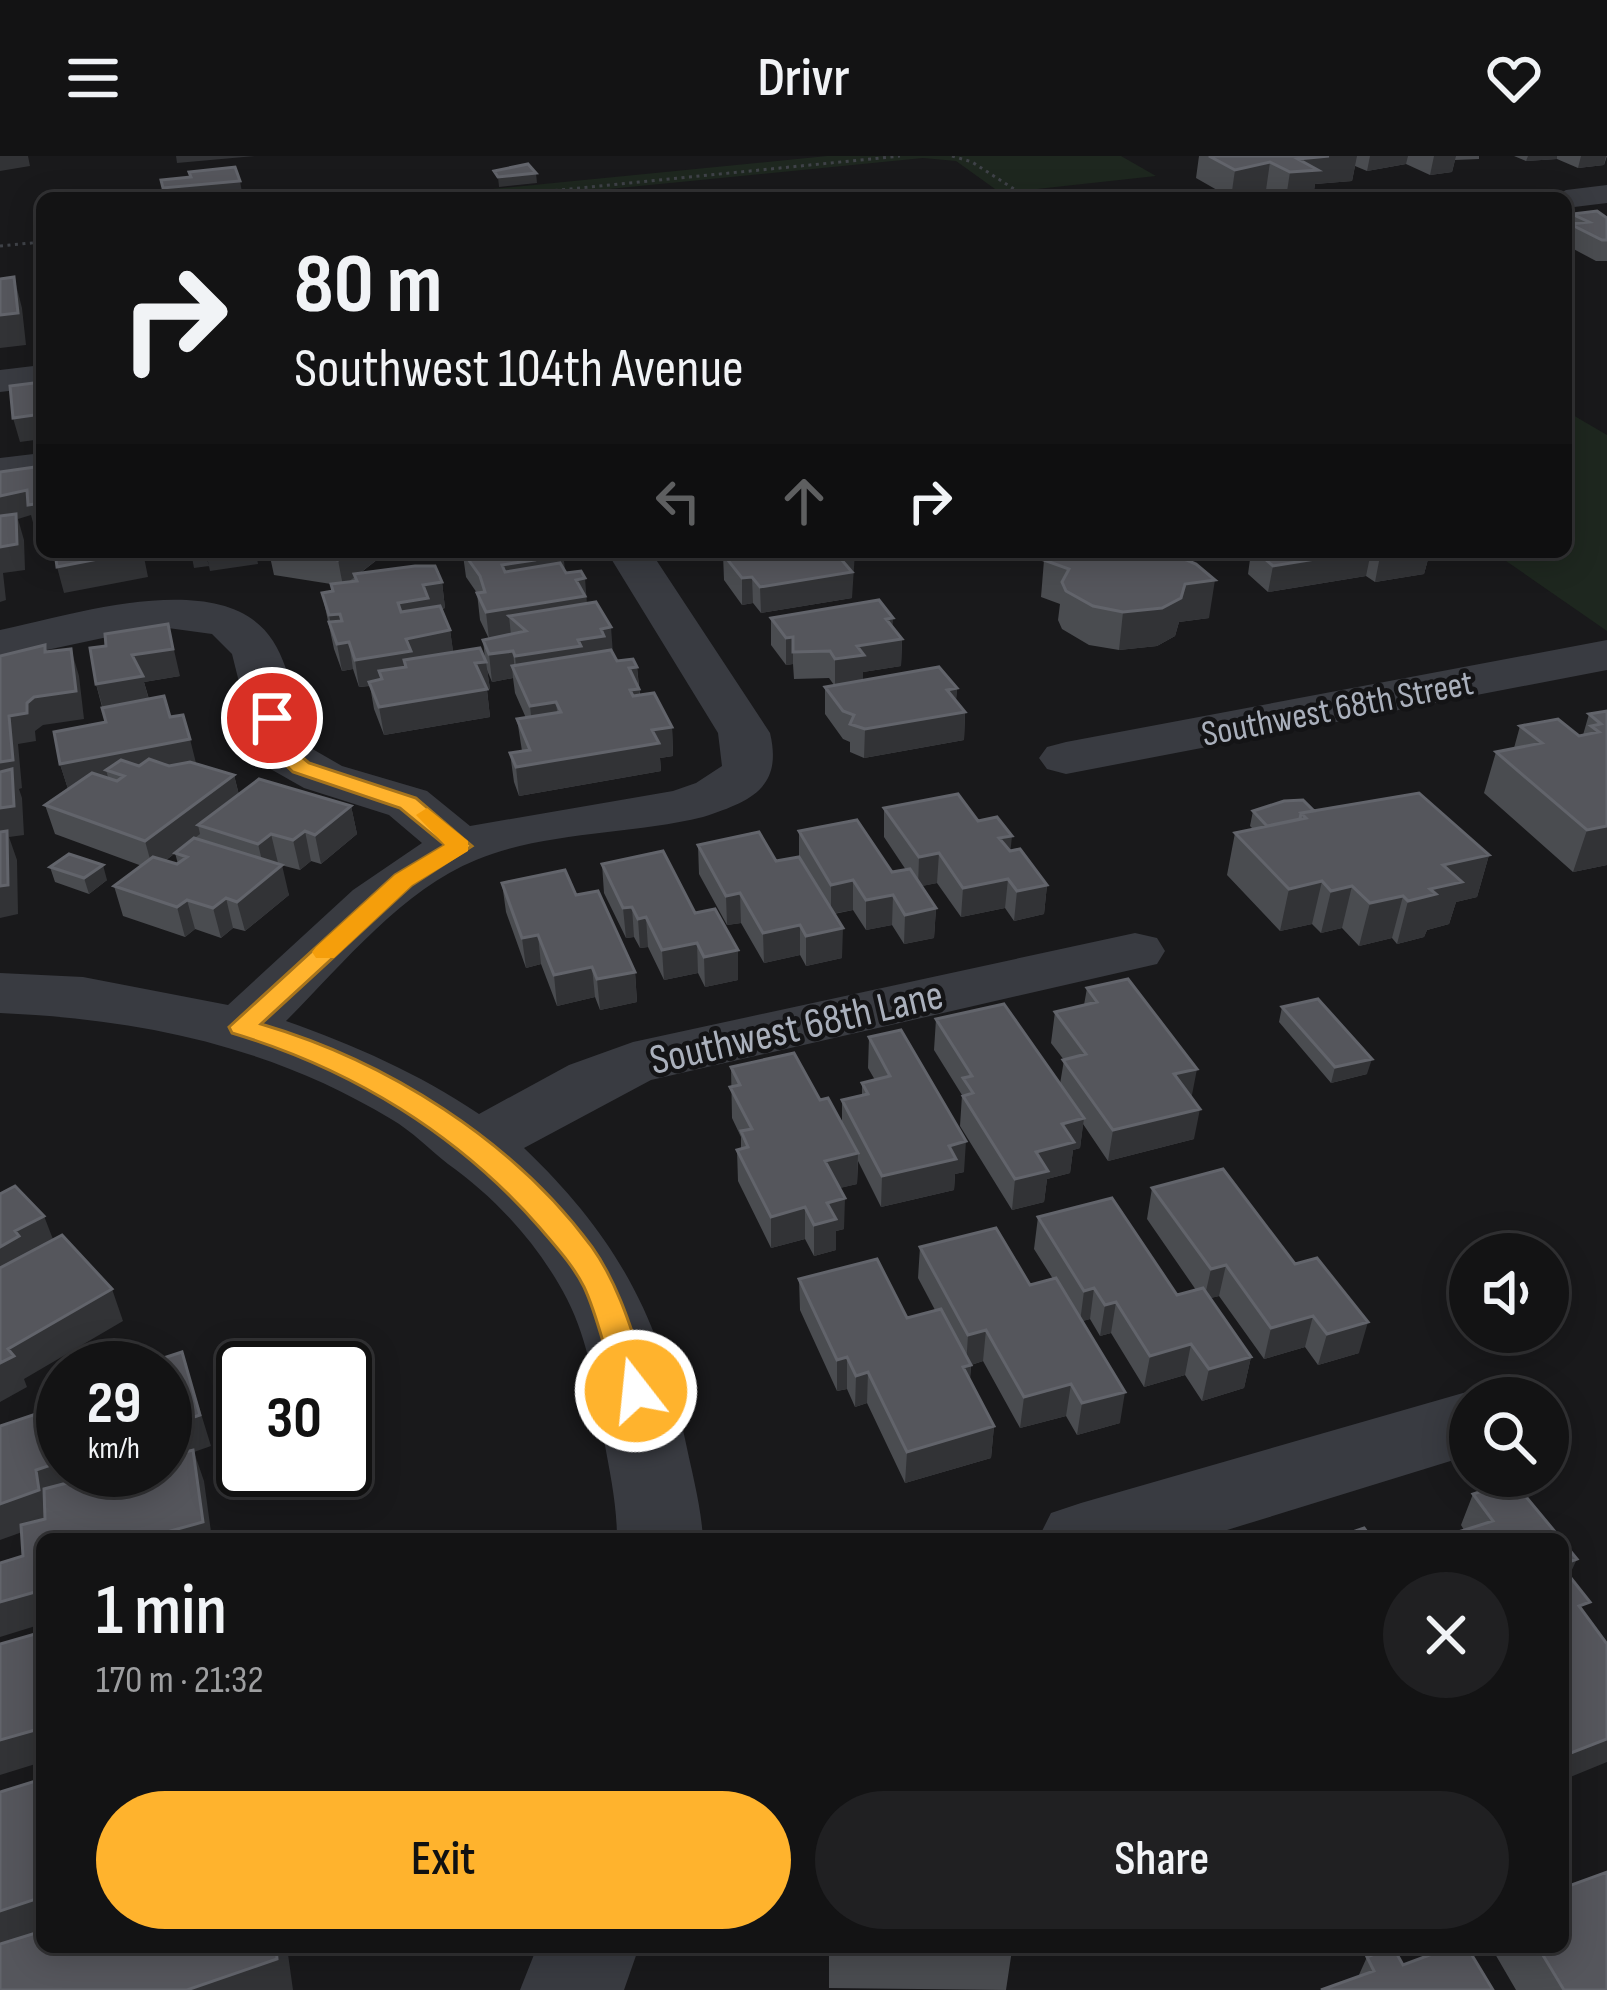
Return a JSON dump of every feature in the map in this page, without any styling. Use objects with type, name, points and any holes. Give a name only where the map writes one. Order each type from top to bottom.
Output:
[{"type":"street","points":[[1572,198],[1607,194]]},
{"type":"street","points":[[0,382],[36,377]]},
{"type":"street","points":[[0,470],[36,466]]},
{"type":"street","points":[[242,1027],[404,880],[460,846],[684,805],[738,783],[750,760],[744,733],[632,558]]},
{"type":"street","points":[[0,645],[151,616],[210,617],[226,622],[249,641],[286,755],[323,777],[408,803],[460,846]]},
{"type":"street","name":"Southwest 68th Street","points":[[1066,758],[1607,655]]},
{"type":"street","name":"Southwest 68th Lane","points":[[473,1147],[592,1080],[633,1063],[1135,951]]},
{"type":"street","points":[[0,994],[135,1005],[285,1040],[377,1080],[473,1147],[550,1218],[600,1287],[636,1391],[659,1533]]},
{"type":"street","points":[[1101,1533],[1449,1429]]},
{"type":"street","points":[[572,1990],[586,1953]]},
{"type":"path","points":[[540,192],[900,156]]},
{"type":"path","points":[[952,156],[972,162],[1019,192]]},
{"type":"path","points":[[0,246],[36,243]]},
{"type":"shaded area","points":[[827,156],[1121,156],[1156,176],[1037,189],[1040,192],[999,192],[956,161],[923,158],[579,192],[461,192]]},
{"type":"shaded area","points":[[1572,415],[1607,435],[1607,631],[1502,558],[1572,558]]},
{"type":"building","points":[[1209,156],[1329,156],[1298,159],[1318,170],[1290,172],[1270,162],[1235,170]]},
{"type":"building","points":[[528,164],[536,173],[498,177],[494,171]]},
{"type":"building","points":[[235,167],[240,181],[163,188],[161,180],[191,177],[189,172]]},
{"type":"building","points":[[1597,211],[1607,218],[1607,240],[1572,225],[1589,222],[1572,214]]},
{"type":"building","points":[[14,277],[18,313],[0,315],[0,279]]},
{"type":"building","points":[[36,383],[36,415],[13,418],[10,386]]},
{"type":"building","points":[[36,467],[36,504],[28,505],[27,490],[0,496],[0,472]]},
{"type":"building","points":[[16,514],[17,544],[0,547],[0,516]]},
{"type":"building","points":[[56,558],[103,558],[57,567]]},
{"type":"building","points":[[467,558],[534,560],[502,565],[505,572],[560,563],[566,573],[581,571],[585,578],[576,580],[585,596],[486,612],[477,593],[485,592]]},
{"type":"building","points":[[726,558],[840,558],[852,572],[760,587],[752,577],[742,578]]},
{"type":"building","points":[[1182,558],[1215,580],[1185,584],[1181,598],[1162,608],[1123,612],[1093,606],[1066,591],[1062,582],[1069,569],[1044,560]]},
{"type":"building","points":[[1264,558],[1322,558],[1273,566]]},
{"type":"building","points":[[435,566],[442,582],[423,585],[428,598],[398,603],[401,612],[440,606],[450,630],[406,639],[411,651],[355,660],[349,642],[337,644],[329,622],[342,621],[340,614],[329,615],[322,593],[333,591],[331,584],[357,581],[354,574]]},
{"type":"building","points":[[879,600],[893,618],[886,619],[902,639],[857,646],[864,655],[835,659],[830,651],[793,652],[793,637],[786,638],[771,618]]},
{"type":"building","points":[[596,602],[611,627],[601,629],[604,636],[578,640],[581,646],[515,656],[513,651],[489,654],[483,640],[526,631],[509,616]]},
{"type":"building","points":[[168,624],[173,649],[132,655],[143,676],[96,684],[90,648],[106,646],[105,634]]},
{"type":"building","points":[[45,645],[45,652],[71,649],[76,691],[34,697],[27,703],[27,713],[9,716],[13,760],[0,762],[0,656]]},
{"type":"building","points":[[480,648],[486,662],[475,663],[487,689],[379,707],[369,682],[382,679],[379,671],[406,667],[404,660]]},
{"type":"building","points":[[611,650],[617,661],[633,659],[637,667],[629,668],[639,689],[630,690],[633,696],[654,693],[672,727],[652,730],[659,743],[516,767],[510,753],[530,750],[517,719],[561,712],[556,702],[530,706],[512,666]]},
{"type":"building","points":[[939,667],[957,688],[947,690],[965,712],[865,729],[850,724],[854,715],[843,711],[825,687]]},
{"type":"building","points":[[164,696],[170,717],[183,715],[190,739],[60,764],[54,732],[106,722],[102,708]]},
{"type":"building","points":[[1607,711],[1607,826],[1587,830],[1496,752],[1542,743],[1520,726],[1558,719],[1579,736],[1599,732],[1591,726],[1601,724],[1589,714]]},
{"type":"building","points":[[149,759],[169,766],[190,762],[234,775],[145,841],[45,805],[92,773],[117,781],[124,776],[106,770],[121,760],[139,766]]},
{"type":"building","points":[[12,769],[14,806],[0,808],[0,772]]},
{"type":"building","points":[[259,779],[351,806],[315,835],[305,831],[293,840],[271,834],[258,844],[198,825]]},
{"type":"building","points":[[1419,793],[1489,855],[1443,865],[1462,882],[1430,889],[1436,894],[1408,901],[1403,896],[1370,903],[1352,886],[1331,891],[1322,881],[1289,889],[1235,833],[1306,818],[1301,813]]},
{"type":"building","points":[[958,794],[978,821],[997,817],[1012,836],[999,838],[1010,851],[1020,849],[1047,885],[1017,891],[1008,879],[963,888],[939,853],[919,857],[884,808]]},
{"type":"building","points":[[1303,800],[1314,811],[1301,813],[1300,819],[1267,826],[1253,811],[1284,801]]},
{"type":"building","points":[[857,820],[892,872],[910,869],[936,908],[905,915],[893,895],[866,900],[853,880],[831,885],[799,831]]},
{"type":"building","points":[[7,831],[8,885],[0,886],[0,832]]},
{"type":"building","points":[[759,832],[776,861],[799,857],[843,928],[806,936],[800,925],[763,933],[740,893],[726,896],[698,845]]},
{"type":"building","points":[[194,838],[282,865],[237,902],[226,898],[213,908],[187,900],[177,907],[114,886],[153,857],[177,864],[187,857],[175,853]]},
{"type":"building","points":[[663,851],[695,913],[715,909],[738,950],[704,957],[697,943],[662,950],[646,917],[638,919],[632,907],[623,908],[602,864]]},
{"type":"building","points":[[69,854],[103,865],[84,878],[50,867]]},
{"type":"building","points":[[565,870],[576,895],[598,891],[635,972],[597,979],[592,967],[554,975],[538,935],[522,938],[502,883]]},
{"type":"building","points":[[1128,979],[1197,1069],[1174,1074],[1200,1109],[1113,1130],[1063,1060],[1086,1054],[1055,1012],[1097,1002],[1087,988]]},
{"type":"building","points":[[1318,999],[1372,1059],[1335,1067],[1282,1007]]},
{"type":"building","points":[[1004,1004],[1084,1118],[1062,1124],[1074,1142],[1036,1152],[1048,1171],[1015,1179],[963,1096],[973,1093],[963,1078],[972,1076],[936,1019]]},
{"type":"building","points":[[901,1030],[966,1141],[949,1146],[956,1159],[882,1176],[842,1100],[868,1094],[862,1083],[890,1076],[869,1037]]},
{"type":"building","points":[[794,1053],[820,1100],[828,1098],[858,1153],[825,1161],[845,1198],[827,1203],[836,1219],[814,1225],[805,1207],[771,1217],[737,1150],[748,1147],[741,1131],[752,1129],[730,1087],[740,1085],[731,1067]]},
{"type":"building","points":[[1223,1169],[1295,1264],[1317,1258],[1368,1322],[1327,1334],[1313,1316],[1271,1328],[1226,1265],[1211,1269],[1152,1188]]},
{"type":"building","points":[[15,1186],[44,1216],[15,1231],[19,1236],[0,1247],[0,1194]]},
{"type":"building","points":[[1112,1198],[1177,1295],[1203,1288],[1251,1357],[1209,1369],[1191,1344],[1150,1356],[1116,1302],[1105,1305],[1094,1288],[1084,1291],[1038,1217]]},
{"type":"building","points":[[996,1228],[1030,1285],[1056,1278],[1125,1392],[1082,1403],[1071,1384],[1024,1397],[986,1330],[968,1335],[920,1247]]},
{"type":"building","points":[[62,1235],[112,1289],[8,1349],[14,1356],[0,1363],[0,1268]]},
{"type":"building","points":[[877,1259],[907,1318],[941,1309],[971,1365],[963,1367],[994,1426],[907,1452],[868,1372],[856,1376],[847,1357],[837,1360],[799,1279]]},
{"type":"building","points":[[192,1387],[200,1415],[192,1418]]},
{"type":"building","points":[[36,1414],[36,1491],[0,1504],[0,1426]]},
{"type":"building","points":[[193,1450],[203,1522],[170,1533],[36,1533],[36,1592],[0,1602],[0,1563],[23,1556],[21,1525],[45,1519],[44,1497],[192,1497]]},
{"type":"building","points":[[1475,1497],[1526,1497],[1556,1533],[1455,1533],[1493,1521]]},
{"type":"building","points":[[1569,1576],[1590,1602],[1579,1606],[1607,1644],[1607,1739],[1569,1754]]},
{"type":"building","points":[[36,1634],[36,1730],[0,1740],[0,1644]]},
{"type":"building","points":[[36,1781],[36,1899],[0,1911],[0,1792]]},
{"type":"building","points":[[1607,1872],[1607,1990],[1564,1990],[1542,1953],[1569,1953],[1569,1886]]},
{"type":"building","points":[[36,1933],[36,1953],[276,1953],[277,1959],[187,1990],[0,1990],[0,1944]]},
{"type":"building","points":[[1396,1953],[1403,1965],[1435,1953],[1471,1953],[1493,1990],[1321,1990],[1374,1971],[1367,1957]]},
{"type":"slow traffic","points":[[325,952],[404,880],[460,846],[427,815]]},
{"type":"route","points":[[272,718],[286,755],[301,767],[408,803],[460,846],[404,880],[242,1027],[285,1040],[377,1080],[517,1183],[581,1255],[600,1287],[636,1391]]}]
